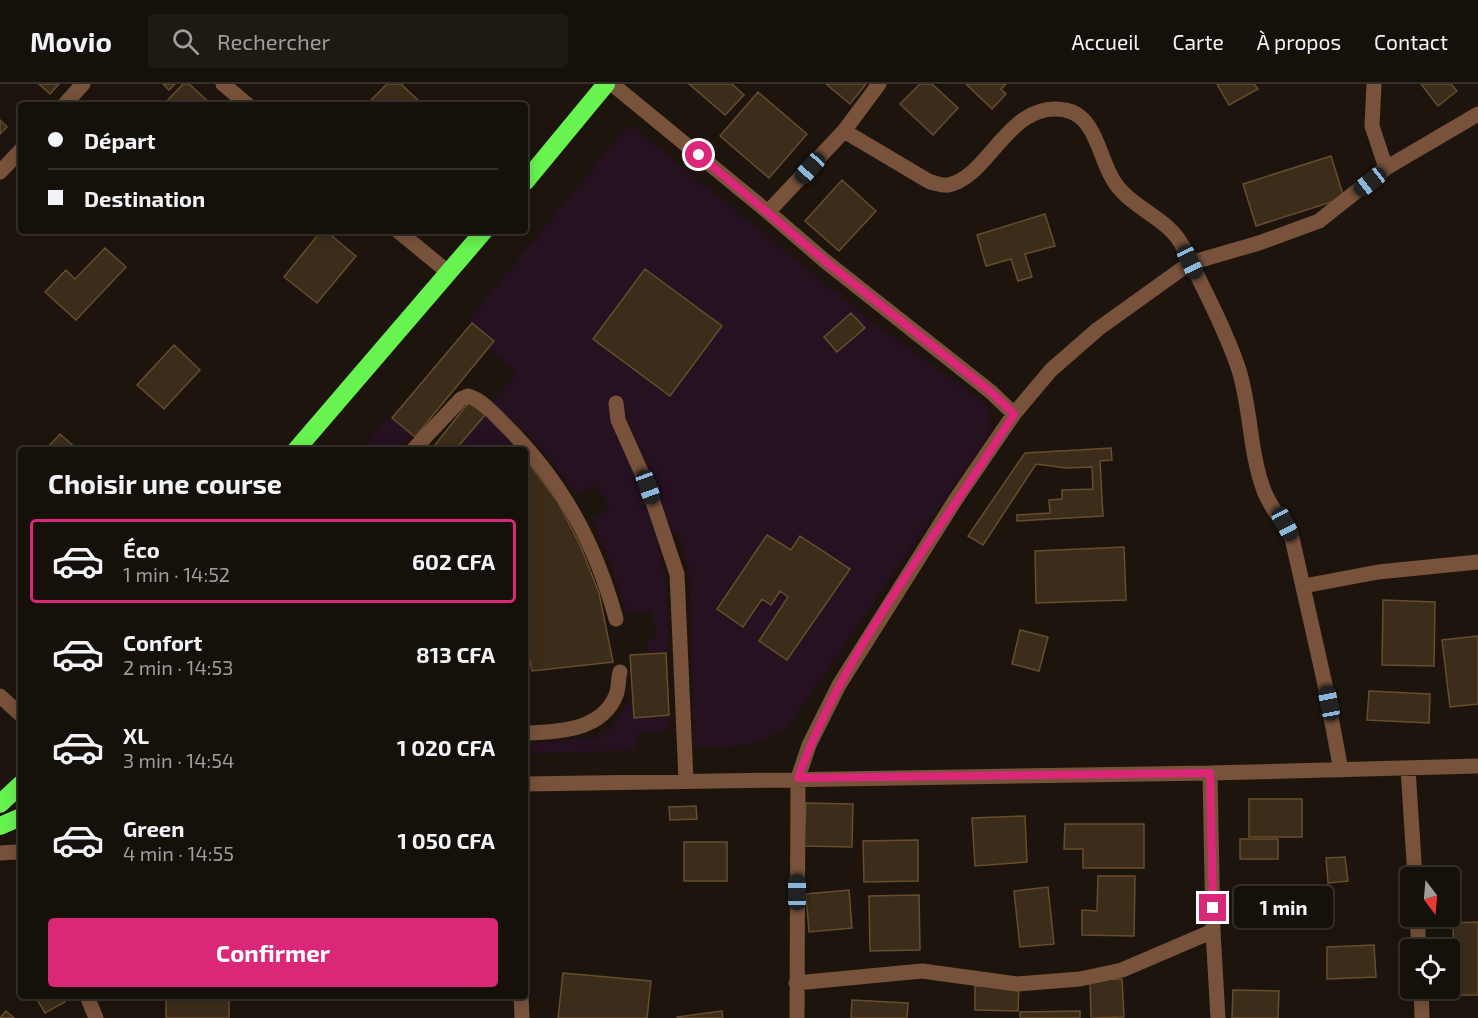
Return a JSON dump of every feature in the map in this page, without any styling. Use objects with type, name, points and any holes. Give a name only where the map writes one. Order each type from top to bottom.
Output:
[{"type":"highway","points":[[528,178],[606,84]]},
{"type":"highway","points":[[299,447],[482,234]]},
{"type":"highway","points":[[0,804],[18,787]]},
{"type":"highway","points":[[0,826],[18,818]]},
{"type":"street","points":[[66,102],[83,84]]},
{"type":"street","points":[[223,84],[244,102]]},
{"type":"street","points":[[612,84],[825,261],[991,392],[1014,414]]},
{"type":"street","points":[[768,212],[844,131],[879,84]]},
{"type":"street","points":[[1374,84],[1372,126],[1386,168]]},
{"type":"street","points":[[844,131],[930,182],[946,186],[963,179],[1022,120],[1046,109],[1067,110],[1083,117],[1112,180],[1126,196],[1176,235],[1237,366],[1262,487],[1271,510],[1285,524],[1292,538],[1304,586],[1341,770]]},
{"type":"street","points":[[797,1018],[798,778],[810,745],[839,685],[956,499],[1014,414],[1051,369],[1098,329],[1190,262],[1258,243],[1319,221],[1386,168],[1478,114]]},
{"type":"street","points":[[0,172],[18,153]]},
{"type":"street","points":[[402,234],[449,273]]},
{"type":"street","points":[[415,447],[461,399],[468,396],[486,406],[527,447]]},
{"type":"street","points":[[616,403],[618,420],[648,487],[677,574],[686,780]]},
{"type":"street","points":[[528,448],[555,482],[601,567],[616,620]]},
{"type":"street","points":[[1304,586],[1378,572],[1478,562]]},
{"type":"street","points":[[528,733],[587,725],[605,711],[616,695],[620,672]]},
{"type":"street","points":[[0,696],[18,712]]},
{"type":"street","points":[[528,784],[1210,773],[1478,766]]},
{"type":"street","points":[[1408,768],[1414,867]]},
{"type":"street","points":[[1210,773],[1213,931],[1218,1018]]},
{"type":"street","points":[[0,853],[18,853]]},
{"type":"street","points":[[796,983],[922,971],[1017,984],[1080,979],[1122,970],[1213,931]]},
{"type":"street","points":[[88,999],[96,1018]]},
{"type":"street","points":[[521,999],[522,1018]]},
{"type":"street","points":[[1421,999],[1422,1018]]},
{"type":"shaded area","points":[[629,124],[876,325],[987,405],[991,431],[789,725],[755,743],[694,747],[689,568],[676,530],[657,542],[666,579],[669,653],[648,654],[646,640],[656,637],[652,611],[627,614],[608,557],[592,520],[609,506],[597,485],[576,495],[538,445],[491,403],[517,372],[488,348],[494,341],[472,323],[470,318]]},
{"type":"shaded area","points":[[485,415],[517,447],[458,447]]},
{"type":"shaded area","points":[[392,418],[415,437],[393,447],[363,447],[386,419]]},
{"type":"shaded area","points":[[632,698],[634,718],[669,715],[669,731],[636,734],[636,750],[528,754],[528,744],[600,737],[613,725]]},
{"type":"building","points":[[39,84],[59,84],[50,94]]},
{"type":"building","points":[[163,84],[175,84],[169,90]]},
{"type":"building","points":[[183,84],[189,84],[209,102],[166,102]]},
{"type":"building","points":[[387,84],[401,84],[420,102],[369,102]]},
{"type":"building","points":[[689,84],[732,84],[744,95],[725,115]]},
{"type":"building","points":[[826,84],[866,84],[850,104]]},
{"type":"building","points":[[920,84],[932,84],[958,108],[933,135],[900,104]]},
{"type":"building","points":[[966,84],[1006,84],[1001,89],[1006,94],[992,109]]},
{"type":"building","points":[[1217,84],[1254,84],[1258,89],[1229,105]]},
{"type":"building","points":[[1421,84],[1451,84],[1457,91],[1438,106]]},
{"type":"building","points":[[758,92],[807,134],[769,178],[720,136]]},
{"type":"building","points":[[0,120],[7,127],[0,134]]},
{"type":"building","points":[[1331,156],[1344,198],[1256,226],[1243,184]]},
{"type":"building","points":[[842,180],[876,211],[839,251],[805,221]]},
{"type":"building","points":[[1045,214],[1055,246],[1025,254],[1032,277],[1018,281],[1011,259],[986,266],[977,235]]},
{"type":"building","points":[[319,234],[330,234],[356,256],[317,303],[284,277]]},
{"type":"building","points":[[105,248],[126,267],[76,320],[45,292],[66,270],[75,279]]},
{"type":"building","points":[[645,269],[722,326],[670,396],[593,339]]},
{"type":"building","points":[[851,313],[865,328],[837,352],[824,337]]},
{"type":"building","points":[[472,323],[494,341],[415,437],[392,418]]},
{"type":"building","points":[[174,345],[200,370],[164,409],[137,385]]},
{"type":"building","points":[[469,402],[485,415],[458,447],[433,447]]},
{"type":"building","points":[[60,434],[75,447],[48,447]]},
{"type":"building","points":[[1111,448],[1112,460],[1100,461],[1103,516],[1017,521],[1017,515],[1050,513],[1049,500],[1062,499],[1062,490],[1093,489],[1092,467],[1066,468],[1036,464],[983,545],[968,536],[1025,453]]},
{"type":"building","points":[[528,462],[558,502],[581,547],[599,593],[613,662],[532,671],[528,651]]},
{"type":"building","points":[[767,535],[791,550],[800,536],[850,569],[787,660],[759,641],[788,597],[780,591],[771,605],[762,599],[743,627],[717,609]]},
{"type":"building","points":[[1124,547],[1126,600],[1036,603],[1035,551]]},
{"type":"building","points":[[1383,600],[1435,602],[1434,666],[1382,665]]},
{"type":"building","points":[[1020,630],[1048,637],[1039,671],[1012,664]]},
{"type":"building","points":[[1478,636],[1478,704],[1450,707],[1442,640]]},
{"type":"building","points":[[666,653],[669,715],[634,718],[630,655]]},
{"type":"building","points":[[1369,691],[1430,694],[1429,723],[1367,720]]},
{"type":"building","points":[[1249,799],[1302,799],[1302,837],[1249,837]]},
{"type":"building","points":[[806,803],[853,804],[852,847],[804,846]]},
{"type":"building","points":[[696,806],[697,819],[670,820],[669,807]]},
{"type":"building","points":[[1025,816],[1027,862],[975,866],[972,818]]},
{"type":"building","points":[[1065,824],[1144,824],[1144,868],[1083,868],[1083,849],[1064,849]]},
{"type":"building","points":[[1240,839],[1278,839],[1278,859],[1240,859]]},
{"type":"building","points":[[918,840],[918,881],[864,882],[863,841]]},
{"type":"building","points":[[684,842],[727,842],[727,881],[684,881]]},
{"type":"building","points":[[1345,857],[1348,881],[1328,883],[1326,858]]},
{"type":"building","points":[[1098,876],[1135,876],[1134,936],[1082,935],[1082,910],[1097,911]]},
{"type":"building","points":[[1048,887],[1054,944],[1020,947],[1014,891]]},
{"type":"building","points":[[849,890],[852,928],[809,932],[806,894]]},
{"type":"building","points":[[1253,893],[1302,893],[1302,918],[1254,919]]},
{"type":"building","points":[[919,895],[920,950],[870,951],[869,896]]},
{"type":"building","points":[[1478,922],[1478,995],[1460,995],[1460,939],[1453,939],[1453,927],[1460,927],[1460,923]]},
{"type":"building","points":[[1374,945],[1376,977],[1327,979],[1327,947]]},
{"type":"building","points":[[563,973],[651,981],[647,1018],[558,1018]]},
{"type":"building","points":[[1122,979],[1124,1017],[1091,1018],[1090,980]]},
{"type":"building","points":[[975,986],[1019,986],[1018,1011],[975,1010]]},
{"type":"building","points":[[1233,990],[1279,991],[1278,1018],[1232,1018]]},
{"type":"building","points":[[37,999],[64,999],[65,1002],[45,1013]]},
{"type":"building","points":[[166,999],[229,999],[229,1018],[166,1018]]},
{"type":"building","points":[[852,1000],[908,1003],[907,1018],[851,1018]]},
{"type":"building","points":[[6,1011],[14,1018],[0,1018]]},
{"type":"building","points":[[722,1011],[723,1018],[677,1017]]},
{"type":"building","points":[[1080,1011],[1080,1018],[1020,1018],[1020,1012]]},
{"type":"route","points":[[699,155],[825,261],[991,392],[1014,414],[956,499],[839,685],[810,745],[798,778],[1210,773],[1213,908]]}]
